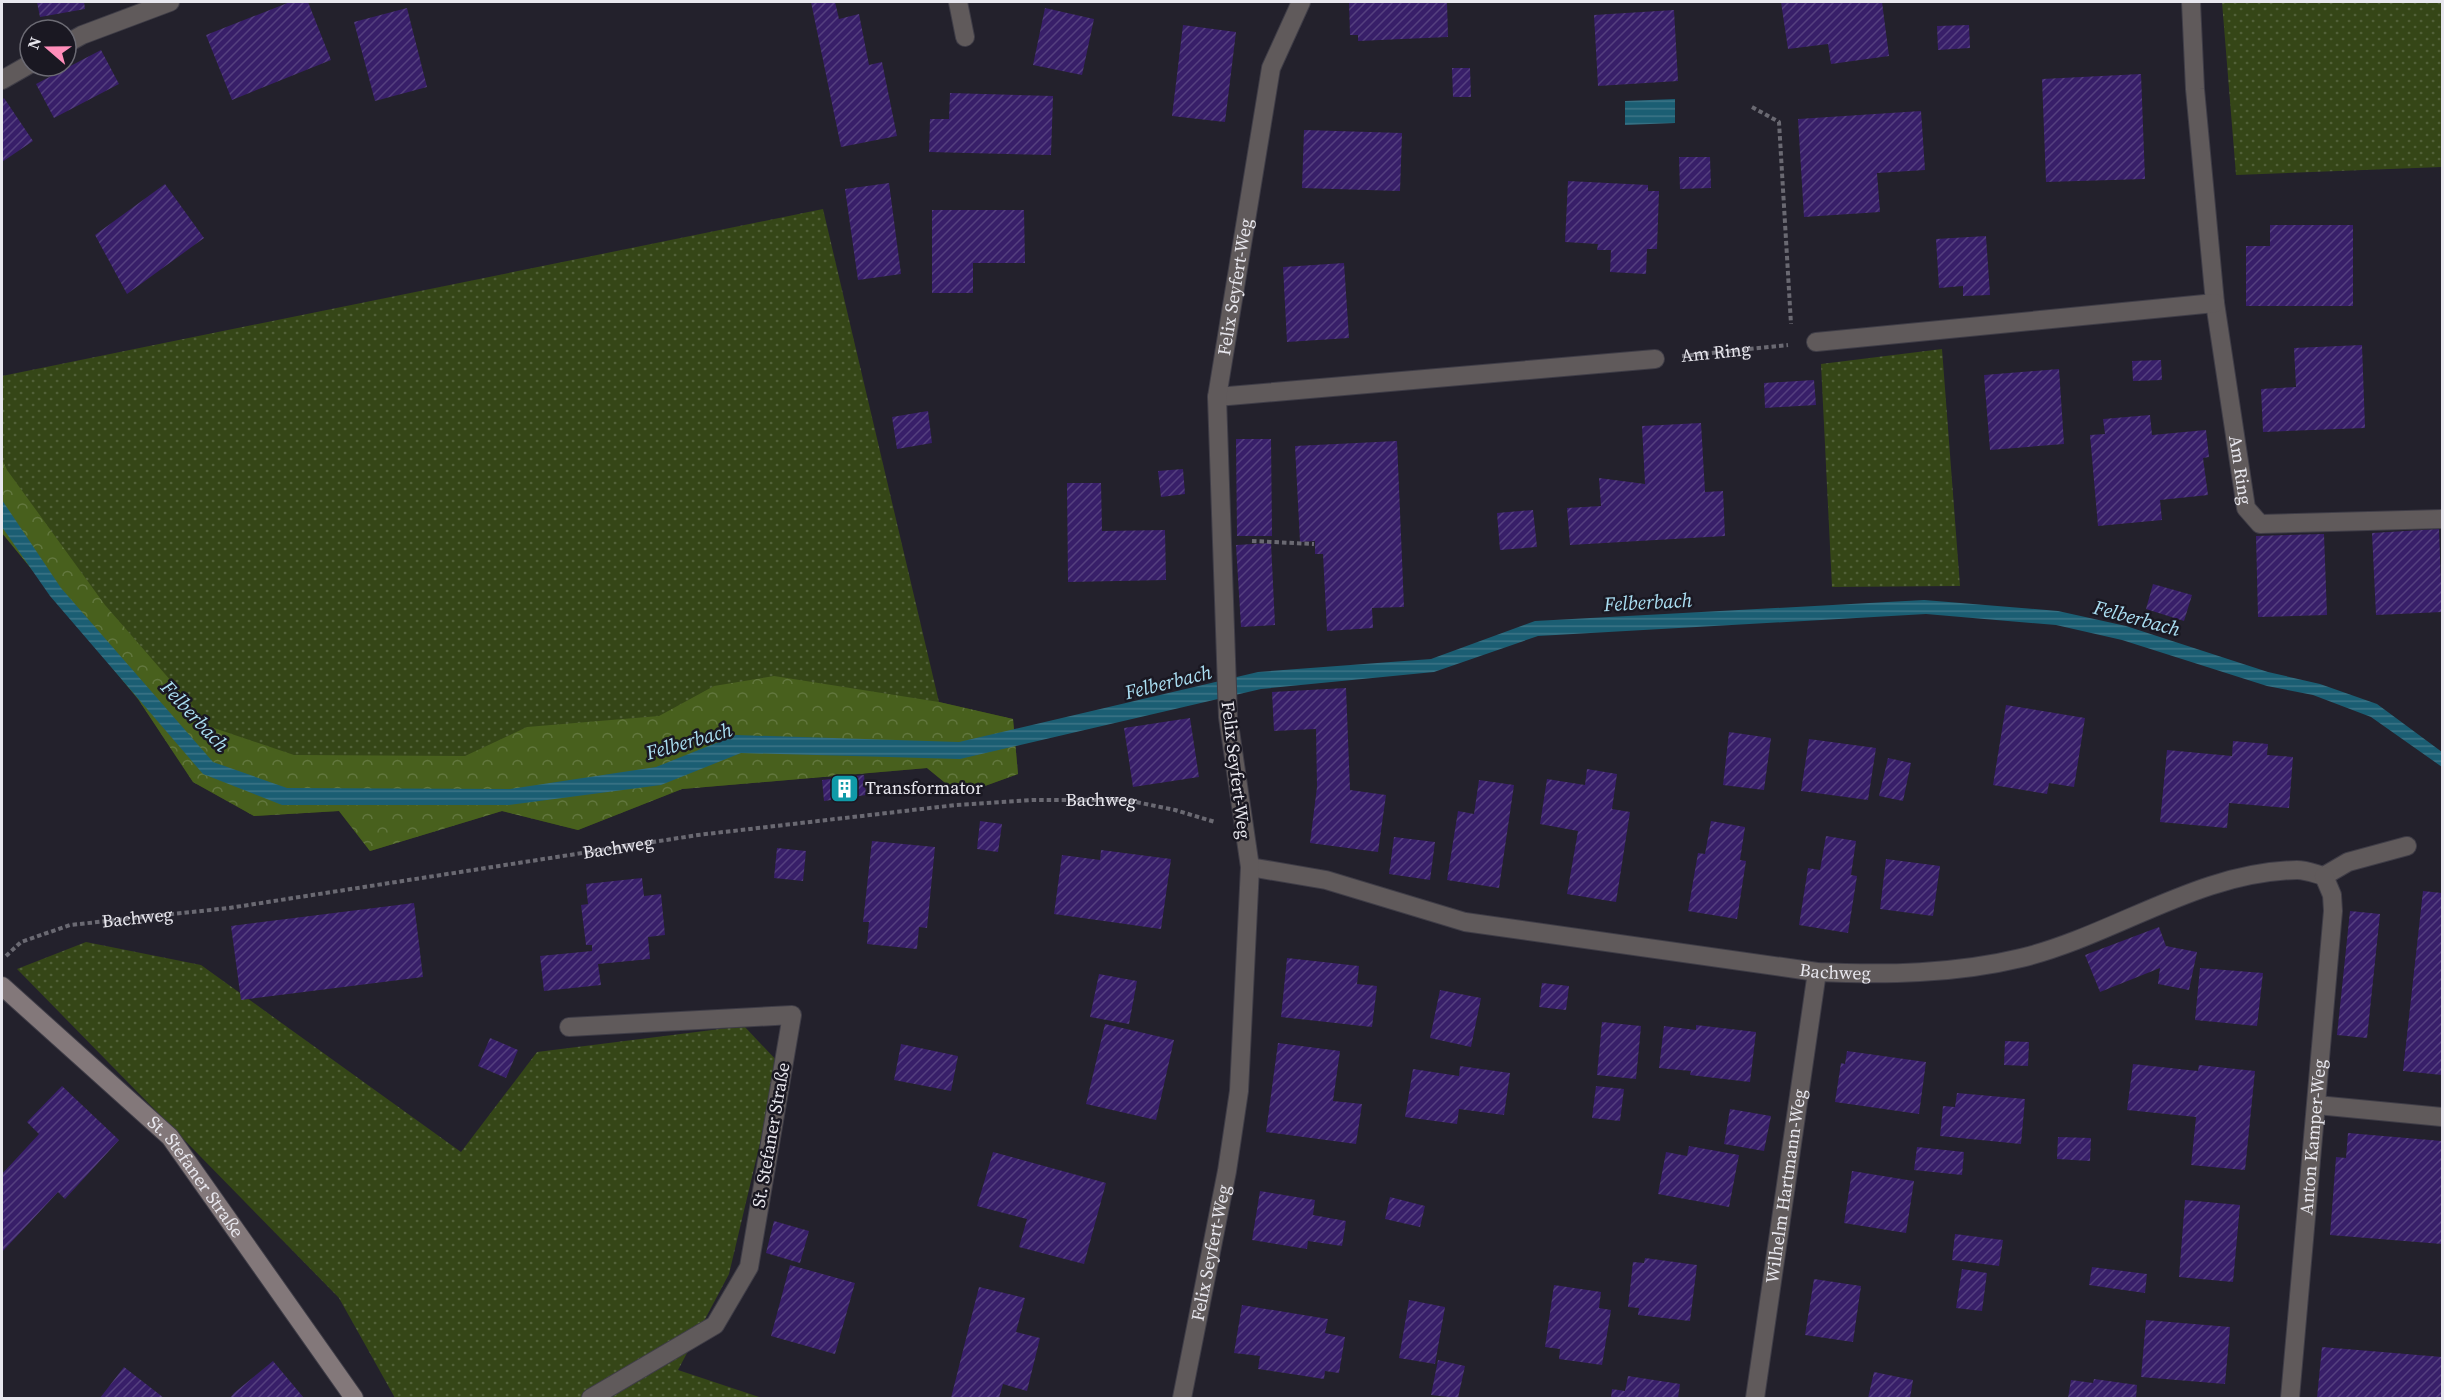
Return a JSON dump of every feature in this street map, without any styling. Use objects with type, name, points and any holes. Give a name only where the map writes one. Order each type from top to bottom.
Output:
[{"type":"street","points":[[78,37],[170,2]]},
{"type":"street","points":[[958,2],[964,37]]},
{"type":"street","name":"Felix Seyfert-Weg","points":[[1182,1398],[1227,1171],[1239,1091],[1250,867],[1243,831],[1227,702],[1217,397],[1271,68],[1300,2]]},
{"type":"street","name":"Am Ring","points":[[2191,2],[2195,89],[2215,303],[2246,508],[2260,524],[2442,519]]},
{"type":"street","points":[[2,80],[18,71]]},
{"type":"street","points":[[1816,342],[2215,303]]},
{"type":"street","name":"Am Ring","points":[[1217,397],[1655,359]]},
{"type":"street","points":[[2324,876],[2348,862],[2407,846]]},
{"type":"street","name":"Bachweg","points":[[1250,867],[1326,880],[1465,922],[1817,972],[1871,974],[1959,968],[2047,951],[2208,886],[2243,877],[2299,870],[2324,876]]},
{"type":"street","name":"Anton Kamper-Weg","points":[[2290,1398],[2318,1105],[2333,911],[2332,895],[2324,876]]},
{"type":"street","name":"Wilhelm Hartmann-Weg","points":[[1755,1398],[1817,972]]},
{"type":"street","name":"St. Stefaner Straße","points":[[2,986],[170,1137],[354,1398]]},
{"type":"street","name":"St. Stefaner Straße","points":[[569,1027],[792,1015],[749,1267],[715,1325],[591,1398]]},
{"type":"street","points":[[2318,1105],[2442,1117]]},
{"type":"path","points":[[1752,107],[1779,122],[1791,324],[1816,342]]},
{"type":"path","name":"Am Ring","points":[[1655,359],[1816,342]]},
{"type":"path","points":[[1221,542],[1269,541],[1314,544]]},
{"type":"path","name":"Bachweg","points":[[2,961],[21,942],[70,925],[228,908],[698,835],[956,805],[1033,800],[1126,800],[1175,810],[1243,831]]},
{"type":"green space","points":[[2222,2],[2442,2],[2442,167],[2236,175]]},
{"type":"green space","points":[[823,209],[939,702],[1013,719],[1018,774],[960,795],[927,768],[682,789],[578,830],[502,811],[370,851],[339,811],[254,816],[193,782],[138,699],[2,533],[2,376]]},
{"type":"green space","points":[[1942,349],[1960,586],[1832,587],[1821,364]]},
{"type":"green space","points":[[2,459],[7,470],[105,605],[211,727],[294,755],[465,756],[527,727],[659,716],[714,686],[774,676],[939,702],[1013,719],[1018,774],[960,795],[927,768],[682,789],[578,830],[502,811],[370,851],[339,811],[254,816],[193,782],[138,699],[2,533]]},
{"type":"green space","points":[[86,942],[201,965],[461,1152],[537,1052],[744,1026],[779,1063],[729,1274],[678,1370],[762,1398],[395,1398],[339,1298],[17,969]]},
{"type":"water","points":[[1675,99],[1675,123],[1625,125],[1625,101]]},
{"type":"water","points":[[2,500],[61,588],[213,762],[287,788],[510,789],[656,767],[736,735],[959,742],[1258,672],[1431,659],[1535,621],[1924,600],[2058,611],[2126,626],[2268,672],[2320,684],[2377,704],[2442,752],[2442,767],[2371,717],[2313,695],[2267,686],[2122,640],[2056,625],[1926,614],[1538,636],[1434,672],[1261,689],[960,759],[741,753],[661,785],[509,805],[282,805],[203,774],[50,596],[2,527]]},
{"type":"building","points":[[37,2],[84,2],[85,9],[40,17]]},
{"type":"building","points":[[290,2],[308,2],[331,60],[232,100],[206,35]]},
{"type":"building","points":[[811,2],[835,2],[839,19],[859,14],[869,65],[882,62],[897,136],[841,147]]},
{"type":"building","points":[[1349,2],[1447,2],[1448,37],[1358,41],[1358,35],[1350,35]]},
{"type":"building","points":[[1781,2],[1882,2],[1889,56],[1831,64],[1828,44],[1788,49]]},
{"type":"building","points":[[407,8],[427,87],[375,101],[354,22]]},
{"type":"building","points":[[1045,8],[1094,19],[1082,75],[1033,65]]},
{"type":"building","points":[[1674,10],[1678,81],[1598,86],[1594,15]]},
{"type":"building","points":[[1183,25],[1236,32],[1225,122],[1172,116]]},
{"type":"building","points":[[1969,25],[1970,48],[1938,50],[1937,26]]},
{"type":"building","points":[[101,50],[119,84],[54,118],[36,84],[47,78],[78,78],[78,62]]},
{"type":"building","points":[[1452,68],[1470,68],[1471,97],[1453,97]]},
{"type":"building","points":[[2141,74],[2145,179],[2046,182],[2042,79]]},
{"type":"building","points":[[950,93],[1053,96],[1051,155],[929,152],[930,119],[949,119]]},
{"type":"building","points":[[4,98],[33,141],[2,162],[2,100]]},
{"type":"building","points":[[1921,111],[1925,170],[1877,173],[1880,212],[1804,217],[1798,119]]},
{"type":"building","points":[[1304,130],[1402,133],[1400,191],[1302,188]]},
{"type":"building","points":[[1679,157],[1710,157],[1711,188],[1680,189]]},
{"type":"building","points":[[1568,181],[1648,185],[1648,191],[1659,191],[1657,249],[1647,249],[1646,274],[1610,272],[1611,250],[1597,250],[1598,244],[1565,242]]},
{"type":"building","points":[[889,183],[901,274],[858,280],[845,189]]},
{"type":"building","points":[[165,184],[204,238],[127,294],[95,235]]},
{"type":"building","points":[[932,210],[1024,210],[1025,263],[973,263],[973,293],[932,293]]},
{"type":"building","points":[[2270,225],[2353,225],[2353,306],[2246,306],[2246,246],[2270,246]]},
{"type":"building","points":[[1986,236],[1990,295],[1963,296],[1963,286],[1939,288],[1936,239]]},
{"type":"building","points":[[1344,263],[1349,338],[1287,342],[1283,267]]},
{"type":"building","points":[[2362,345],[2365,428],[2263,432],[2261,389],[2296,387],[2294,348]]},
{"type":"building","points":[[2161,360],[2162,380],[2133,381],[2132,361]]},
{"type":"building","points":[[2059,369],[2064,444],[1990,450],[1984,375]]},
{"type":"building","points":[[1814,380],[1816,405],[1765,408],[1764,383]]},
{"type":"building","points":[[928,411],[932,443],[897,449],[892,417]]},
{"type":"building","points":[[2150,415],[2152,435],[2206,430],[2209,457],[2203,458],[2208,495],[2160,500],[2162,520],[2098,526],[2090,435],[2105,434],[2103,419]]},
{"type":"building","points":[[1701,423],[1705,492],[1723,491],[1725,536],[1570,545],[1567,508],[1601,506],[1599,478],[1645,484],[1642,426]]},
{"type":"building","points":[[1236,439],[1271,439],[1272,536],[1237,536]]},
{"type":"building","points":[[1397,441],[1404,607],[1372,608],[1373,628],[1327,631],[1323,554],[1315,554],[1315,541],[1300,542],[1295,446]]},
{"type":"building","points":[[1183,469],[1185,494],[1161,497],[1158,471]]},
{"type":"building","points":[[1067,483],[1101,483],[1102,531],[1165,530],[1166,580],[1068,582]]},
{"type":"building","points":[[1533,510],[1537,547],[1500,550],[1497,513]]},
{"type":"building","points":[[2439,529],[2442,612],[2376,615],[2372,533]]},
{"type":"building","points":[[2324,534],[2327,615],[2258,617],[2256,536]]},
{"type":"building","points":[[1271,543],[1275,625],[1241,627],[1236,545]]},
{"type":"building","points":[[2153,584],[2192,595],[2184,621],[2146,609]]},
{"type":"building","points":[[1346,688],[1350,790],[1386,795],[1378,852],[1310,843],[1317,787],[1316,729],[1274,731],[1272,692]]},
{"type":"building","points":[[2006,705],[2085,718],[2074,787],[2049,783],[2047,794],[1993,785]]},
{"type":"building","points":[[1190,718],[1199,777],[1133,787],[1124,728]]},
{"type":"building","points":[[1729,732],[1771,738],[1764,790],[1723,785]]},
{"type":"building","points":[[1809,739],[1876,748],[1868,800],[1801,791]]},
{"type":"building","points":[[2233,741],[2268,744],[2267,755],[2293,757],[2289,808],[2229,803],[2227,828],[2160,822],[2167,750],[2232,756]]},
{"type":"building","points":[[1888,758],[1911,763],[1903,801],[1879,796]]},
{"type":"building","points":[[1587,769],[1617,774],[1612,809],[1630,812],[1616,902],[1567,894],[1578,831],[1540,824],[1547,779],[1585,785]]},
{"type":"building","name":"Transformator","points":[[864,775],[866,795],[824,801],[822,780]]},
{"type":"building","points":[[1479,780],[1514,785],[1499,888],[1447,880],[1458,811],[1474,814]]},
{"type":"building","points":[[980,821],[1002,824],[998,852],[977,849]]},
{"type":"building","points":[[1711,821],[1745,827],[1740,860],[1746,861],[1737,919],[1688,911],[1698,853],[1705,854]]},
{"type":"building","points":[[1826,836],[1856,841],[1851,875],[1857,876],[1848,933],[1799,925],[1808,868],[1820,870]]},
{"type":"building","points":[[1394,837],[1435,842],[1430,880],[1389,874]]},
{"type":"building","points":[[872,841],[935,847],[927,928],[919,927],[917,949],[867,944],[869,922],[863,922]]},
{"type":"building","points":[[777,848],[806,851],[803,881],[774,878]]},
{"type":"building","points":[[1101,850],[1171,859],[1161,929],[1054,914],[1062,855],[1100,860]]},
{"type":"building","points":[[1886,859],[1940,866],[1933,916],[1880,909]]},
{"type":"building","points":[[642,878],[644,896],[661,894],[665,935],[648,937],[650,959],[598,964],[601,985],[544,991],[540,956],[592,951],[592,945],[586,945],[581,905],[588,904],[586,884]]},
{"type":"building","points":[[2423,891],[2442,893],[2442,1075],[2403,1071]]},
{"type":"building","points":[[414,903],[423,977],[241,1000],[231,926]]},
{"type":"building","points":[[2350,911],[2380,914],[2367,1038],[2337,1035]]},
{"type":"building","points":[[2159,927],[2166,946],[2197,952],[2189,990],[2158,984],[2160,968],[2100,992],[2085,955]]},
{"type":"building","points":[[1287,958],[1359,966],[1357,984],[1377,986],[1372,1027],[1281,1017]]},
{"type":"building","points":[[2200,968],[2263,973],[2257,1026],[2195,1020]]},
{"type":"building","points":[[1099,974],[1137,981],[1129,1024],[1090,1017]]},
{"type":"building","points":[[1542,983],[1569,986],[1566,1010],[1539,1007]]},
{"type":"building","points":[[1440,990],[1481,998],[1471,1047],[1430,1038]]},
{"type":"building","points":[[1602,1022],[1641,1026],[1636,1079],[1597,1075]]},
{"type":"building","points":[[1105,1024],[1174,1040],[1156,1120],[1086,1104]]},
{"type":"building","points":[[1696,1025],[1756,1032],[1750,1082],[1690,1075],[1691,1071],[1659,1068],[1664,1026],[1696,1030]]},
{"type":"building","points":[[490,1038],[518,1050],[506,1078],[478,1066]]},
{"type":"building","points":[[2005,1041],[2029,1042],[2028,1066],[2004,1065]]},
{"type":"building","points":[[1278,1043],[1340,1051],[1333,1101],[1362,1104],[1356,1144],[1266,1132]]},
{"type":"building","points":[[901,1044],[958,1056],[951,1091],[894,1080]]},
{"type":"building","points":[[1847,1051],[1926,1062],[1919,1114],[1835,1102],[1841,1063],[1845,1064]]},
{"type":"building","points":[[2133,1064],[2198,1071],[2199,1065],[2255,1071],[2245,1170],[2191,1165],[2196,1117],[2127,1110]]},
{"type":"building","points":[[1460,1066],[1510,1073],[1504,1115],[1459,1109],[1457,1124],[1405,1117],[1413,1069],[1459,1076]]},
{"type":"building","points":[[62,1086],[119,1140],[65,1199],[58,1192],[2,1252],[2,1174],[39,1134],[27,1122]]},
{"type":"building","points":[[1596,1086],[1624,1089],[1620,1121],[1592,1118]]},
{"type":"building","points":[[1957,1093],[2025,1099],[2021,1144],[1940,1136],[1943,1106],[1955,1107]]},
{"type":"building","points":[[1730,1109],[1771,1116],[1764,1151],[1724,1144]]},
{"type":"building","points":[[2348,1133],[2442,1141],[2442,1244],[2330,1235],[2336,1157],[2346,1158]]},
{"type":"building","points":[[2058,1137],[2091,1138],[2090,1161],[2057,1159]]},
{"type":"building","points":[[1689,1146],[1739,1155],[1729,1207],[1658,1194],[1666,1152],[1687,1156]]},
{"type":"building","points":[[1917,1147],[1964,1152],[1962,1175],[1914,1170]]},
{"type":"building","points":[[993,1152],[1106,1183],[1084,1264],[1019,1247],[1027,1219],[977,1206]]},
{"type":"building","points":[[1852,1171],[1914,1181],[1906,1233],[1844,1223]]},
{"type":"building","points":[[1260,1191],[1315,1200],[1313,1215],[1346,1221],[1342,1246],[1308,1241],[1307,1249],[1252,1240]]},
{"type":"building","points":[[1390,1197],[1425,1206],[1420,1227],[1385,1219]]},
{"type":"building","points":[[2185,1200],[2240,1205],[2233,1282],[2179,1277]]},
{"type":"building","points":[[774,1221],[809,1231],[800,1263],[766,1253]]},
{"type":"building","points":[[1955,1234],[2003,1240],[1999,1266],[1952,1260]]},
{"type":"building","points":[[1645,1258],[1697,1265],[1690,1321],[1638,1315],[1639,1308],[1628,1307],[1633,1262],[1644,1263]]},
{"type":"building","points":[[790,1265],[855,1283],[835,1354],[771,1336]]},
{"type":"building","points":[[2092,1267],[2147,1274],[2145,1293],[2089,1285]]},
{"type":"building","points":[[1962,1269],[1987,1273],[1982,1311],[1956,1308]]},
{"type":"building","points":[[1814,1279],[1861,1286],[1853,1342],[1805,1335]]},
{"type":"building","points":[[1554,1285],[1601,1292],[1599,1308],[1611,1310],[1602,1365],[1559,1359],[1560,1349],[1545,1347]]},
{"type":"building","points":[[979,1287],[1025,1298],[1016,1332],[1040,1338],[1027,1391],[1003,1384],[999,1398],[951,1398]]},
{"type":"building","points":[[1409,1300],[1445,1307],[1435,1364],[1399,1358]]},
{"type":"building","points":[[1242,1305],[1328,1319],[1325,1333],[1345,1337],[1339,1373],[1325,1371],[1324,1379],[1258,1369],[1260,1356],[1234,1353]]},
{"type":"building","points":[[2146,1320],[2230,1327],[2225,1384],[2141,1377]]},
{"type":"building","points":[[2322,1347],[2442,1357],[2442,1398],[2317,1398]]},
{"type":"building","points":[[1438,1360],[1465,1366],[1458,1398],[1431,1395]]},
{"type":"building","points":[[273,1361],[304,1398],[230,1398],[234,1393]]},
{"type":"building","points":[[124,1367],[164,1398],[100,1398]]},
{"type":"building","points":[[1874,1372],[1913,1380],[1910,1398],[1868,1398]]},
{"type":"building","points":[[1628,1376],[1680,1384],[1678,1398],[1611,1398],[1612,1389],[1625,1391]]},
{"type":"building","points":[[2094,1379],[2137,1385],[2136,1398],[2068,1398],[2071,1380],[2093,1383]]},
{"type":"place","name":"Transformator","points":[[844,788]]},
{"type":"water label","name":"Felberbach","points":[[1648,602]]},
{"type":"water label","name":"Felberbach","points":[[2137,618]]},
{"type":"water label","name":"Felberbach","points":[[1168,682]]},
{"type":"water label","name":"Felberbach","points":[[195,716]]},
{"type":"water label","name":"Felberbach","points":[[689,741]]}]
